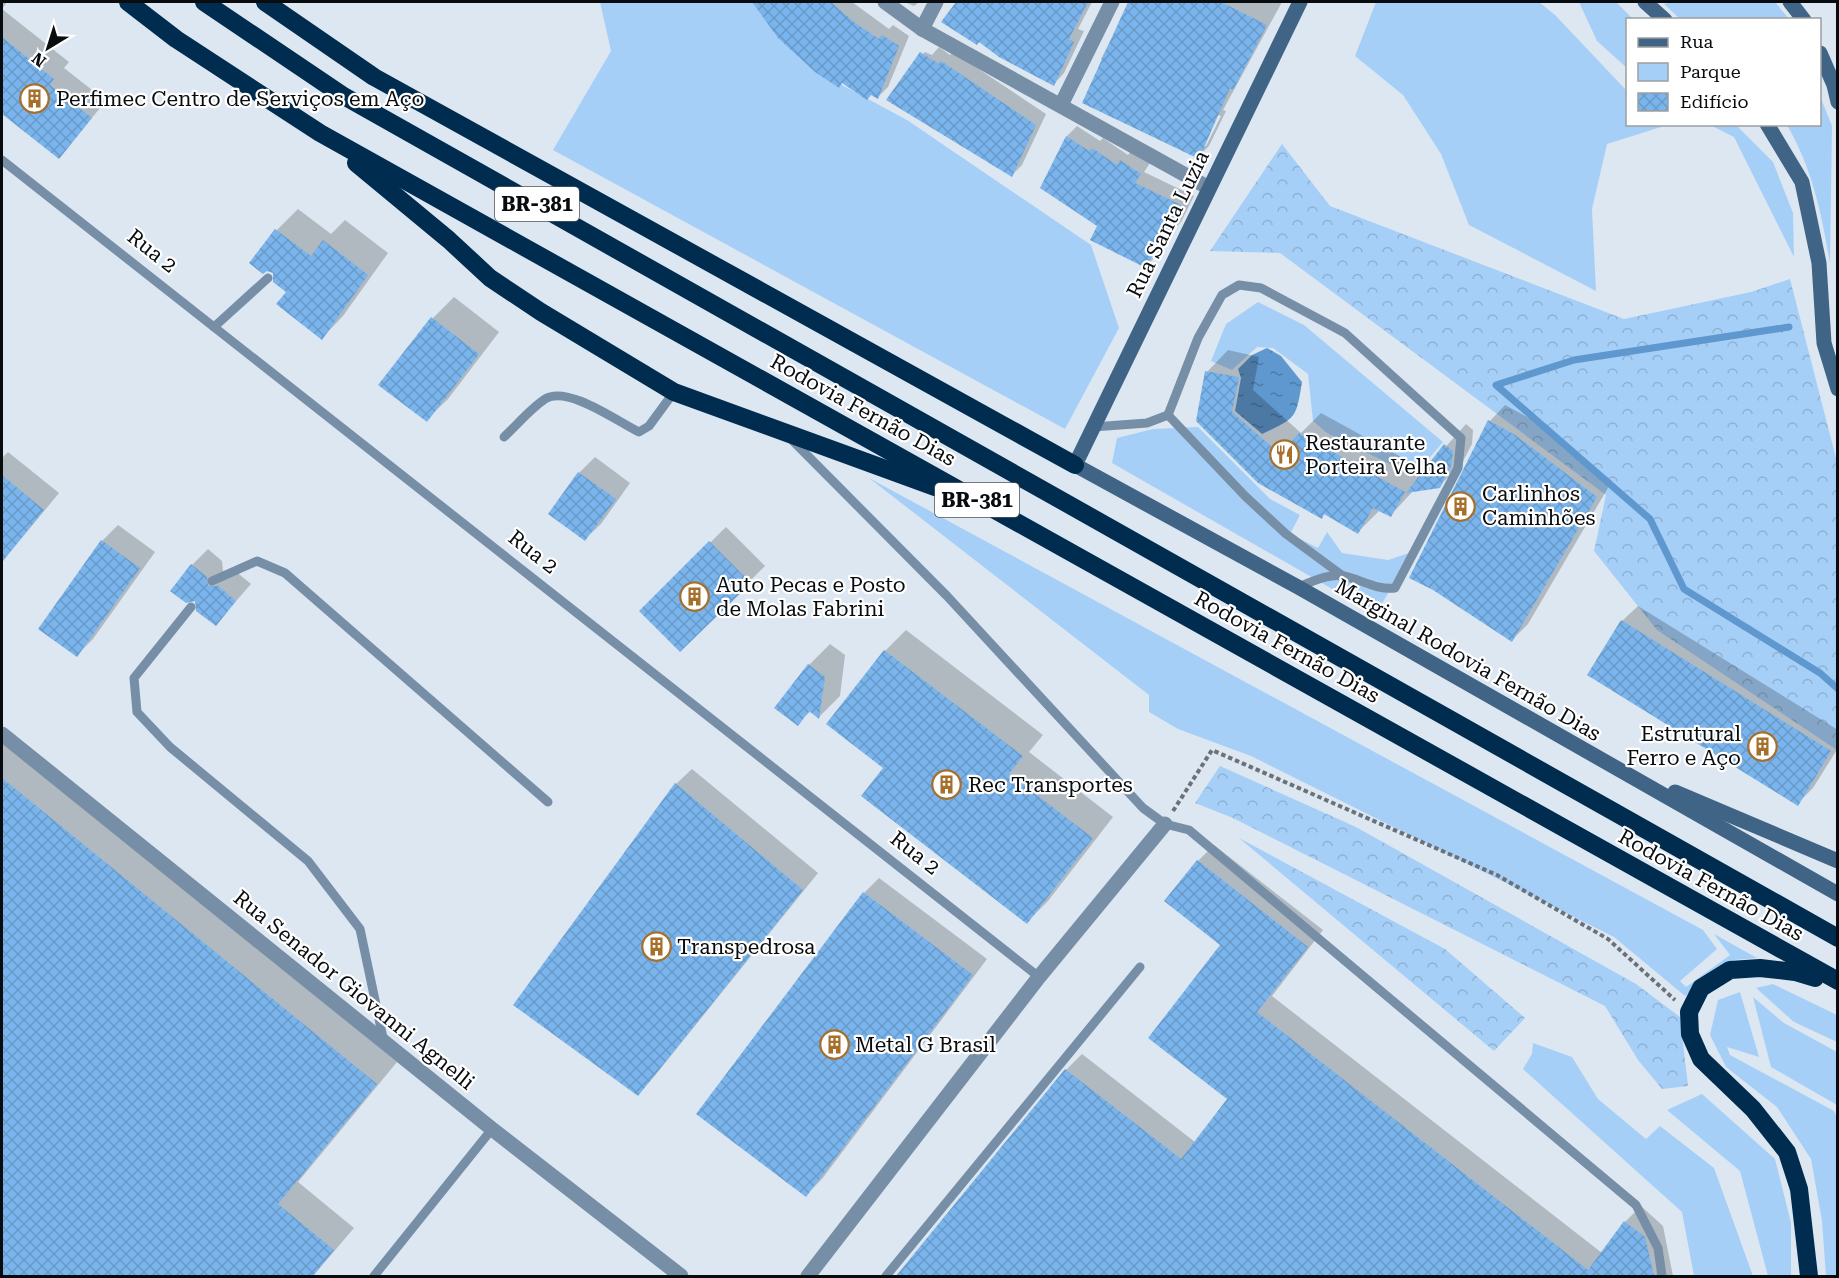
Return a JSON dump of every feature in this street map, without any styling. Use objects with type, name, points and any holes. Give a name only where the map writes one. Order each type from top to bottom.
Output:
[{"type":"highway","name":"Rodovia Fernão Dias","points":[[128,2],[176,39],[320,133],[1838,983]]},
{"type":"highway","name":"Rodovia Fernão Dias","points":[[204,2],[342,95],[1838,938]]},
{"type":"highway","name":"BR-381","points":[[265,2],[374,76],[1076,465]]},
{"type":"highway","points":[[320,133],[449,240],[490,278],[541,312],[674,392],[983,504]]},
{"type":"highway","points":[[1809,1276],[1799,1189],[1787,1152],[1754,1109],[1701,1059],[1690,1034],[1689,1012],[1701,988],[1730,970],[1760,968],[1795,972],[1838,983]]},
{"type":"main road","name":"Rua Santa Luzia","points":[[1076,465],[1300,2]]},
{"type":"main road","points":[[1645,2],[1663,18]]},
{"type":"main road","points":[[1790,2],[1802,18]]},
{"type":"main road","points":[[1821,55],[1834,85],[1838,102]]},
{"type":"main road","points":[[1768,126],[1802,182],[1819,263],[1824,343],[1838,389]]},
{"type":"main road","name":"Marginal Rodovia Fernão Dias","points":[[1076,465],[1298,587],[1838,894]]},
{"type":"main road","points":[[1606,762],[1838,861]]},
{"type":"street","points":[[885,2],[922,28],[1209,189]]},
{"type":"street","points":[[922,28],[936,2]]},
{"type":"street","points":[[1061,105],[1112,2]]},
{"type":"street","name":"Rua Senador Giovanni Agnelli","points":[[2,734],[383,1038],[492,1129],[681,1276]]},
{"type":"street","points":[[808,1276],[1039,977],[1165,824]]},
{"type":"lane","name":"Rua 2","points":[[2,160],[1039,977]]},
{"type":"lane","points":[[214,327],[268,278]]},
{"type":"lane","points":[[1239,285],[1262,288],[1345,333],[1461,438],[1458,468],[1399,584],[1395,588],[1382,590],[1343,576],[1286,534],[1168,416],[1198,338],[1222,295],[1239,285]]},
{"type":"lane","points":[[504,437],[546,398],[561,395],[581,401],[639,432],[649,426],[674,392]]},
{"type":"lane","points":[[1093,427],[1147,423],[1168,416]]},
{"type":"lane","points":[[786,434],[947,596],[1143,808],[1165,824],[1189,830],[1636,1205],[1658,1248],[1662,1276]]},
{"type":"lane","points":[[212,581],[257,561],[285,573],[548,802]]},
{"type":"lane","points":[[1298,587],[1328,576],[1343,576]]},
{"type":"lane","points":[[191,607],[134,678],[137,712],[170,747],[308,861],[360,929],[383,1038]]},
{"type":"lane","points":[[886,1276],[1140,967]]},
{"type":"lane","points":[[375,1276],[492,1129]]},
{"type":"path","points":[[1165,824],[1212,750],[1497,875],[1608,939],[1689,1012]]},
{"type":"green space","points":[[600,2],[760,2],[814,70],[907,120],[1091,245],[1119,328],[1065,429],[553,150],[611,51]]},
{"type":"green space","points":[[1376,2],[1539,2],[1555,15],[1626,90],[1626,126],[1661,127],[1607,144],[1592,209],[1596,291],[1469,225],[1441,154],[1403,95],[1355,56]]},
{"type":"green space","points":[[1579,2],[1616,2],[1632,18],[1626,18],[1626,67],[1597,41]]},
{"type":"green space","points":[[1671,2],[1775,2],[1788,18],[1679,18],[1664,4]]},
{"type":"green space","points":[[1821,98],[1832,126],[1830,264],[1815,192],[1796,141],[1788,126],[1821,126]]},
{"type":"green space","points":[[1712,126],[1737,126],[1773,162],[1793,213],[1794,257],[1734,137]]},
{"type":"green space","points":[[1282,144],[1330,206],[1624,319],[1751,292],[1790,279],[1837,462],[1837,750],[1657,630],[1594,551],[1606,495],[1280,253],[1210,251]]},
{"type":"green space","points":[[1258,302],[1304,325],[1443,442],[1414,476],[1327,433],[1313,421],[1308,374],[1273,348],[1257,347],[1232,370],[1211,361],[1226,324]]},
{"type":"green space","points":[[1198,427],[1270,499],[1300,515],[1290,534],[1318,548],[1327,532],[1342,553],[1388,560],[1412,552],[1376,614],[1112,463],[1117,438],[1153,429]]},
{"type":"green space","points":[[869,478],[1703,930],[1717,949],[1680,981],[1686,987],[1730,955],[1714,934],[1757,958],[1734,960],[1685,996],[1614,937],[1251,756],[1178,729],[1149,712],[1149,695]]},
{"type":"green space","points":[[1220,766],[1356,827],[1636,984],[1680,1017],[1688,1086],[1662,1089],[1638,1060],[1605,1006],[1233,818],[1195,803]]},
{"type":"green space","points":[[1239,838],[1445,949],[1525,1018],[1494,1051]]},
{"type":"green space","points":[[1773,984],[1837,1015],[1837,1042],[1794,1022],[1756,988]]},
{"type":"green space","points":[[1740,992],[1759,1057],[1727,1047],[1730,1055],[1834,1111],[1837,1117],[1837,1276],[1826,1276],[1822,1221],[1811,1159],[1777,1107],[1726,1067],[1710,1035],[1718,1000]]},
{"type":"green space","points":[[1753,997],[1784,1023],[1837,1052],[1837,1105],[1771,1067]]},
{"type":"green space","points":[[1533,1043],[1572,1057],[1598,1099],[1646,1139],[1660,1126],[1714,1168],[1753,1276],[1694,1276],[1682,1212],[1523,1069],[1532,1054]]},
{"type":"green space","points":[[1702,1094],[1775,1159],[1791,1223],[1791,1276],[1768,1276],[1740,1171],[1667,1110]]},
{"type":"water","points":[[1267,348],[1281,356],[1302,382],[1296,410],[1292,416],[1262,434],[1235,411],[1241,378],[1238,369],[1252,355]]},
{"type":"building","points":[[752,2],[831,2],[855,23],[879,39],[882,35],[899,46],[878,99],[871,95],[867,100],[842,83],[839,88],[815,72],[778,38]]},
{"type":"building","points":[[956,2],[1088,2],[1069,39],[1074,42],[1054,86],[999,57],[979,42],[977,45],[941,22]]},
{"type":"building","points":[[1128,2],[1221,2],[1267,25],[1233,90],[1230,88],[1199,159],[1082,103]]},
{"type":"building","name":"Perfimec Centro de Serviços em Aço","points":[[2,37],[54,79],[50,85],[92,118],[59,159],[2,114]]},
{"type":"building","points":[[920,52],[939,64],[941,61],[1036,125],[1012,177],[886,100]]},
{"type":"building","points":[[1066,136],[1089,151],[1092,148],[1117,165],[1120,160],[1141,174],[1135,183],[1185,207],[1171,234],[1165,231],[1146,268],[1090,240],[1097,226],[1040,188]]},
{"type":"building","points":[[275,229],[311,256],[323,240],[368,275],[322,340],[276,304],[286,292],[273,282],[273,273],[267,271],[263,274],[249,263]]},
{"type":"building","points":[[431,317],[479,354],[427,422],[378,385]]},
{"type":"building","name":"Restaurante Porteira Velha","points":[[1205,371],[1239,377],[1232,412],[1280,454],[1299,433],[1405,492],[1391,517],[1373,508],[1358,534],[1324,514],[1322,519],[1258,483],[1196,421]]},
{"type":"building","points":[[1488,420],[1515,435],[1597,497],[1512,642],[1433,590],[1409,578]]},
{"type":"building","points":[[1444,444],[1453,451],[1451,466],[1440,488],[1406,493]]},
{"type":"building","points":[[578,472],[616,499],[585,541],[548,514]]},
{"type":"building","points":[[2,475],[44,510],[2,562]]},
{"type":"building","points":[[101,540],[140,568],[77,657],[38,629]]},
{"type":"building","name":"Auto Pecas e Posto de Molas Fabrini","points":[[709,541],[751,583],[680,652],[639,611]]},
{"type":"building","points":[[191,564],[207,577],[208,586],[218,586],[236,601],[216,626],[196,611],[195,601],[186,603],[170,591]]},
{"type":"building","points":[[1621,620],[1831,751],[1798,806],[1587,675]]},
{"type":"building","name":"Rec Transportes","points":[[884,650],[1023,756],[1009,774],[1093,838],[1027,924],[861,796],[883,768],[826,724]]},
{"type":"building","points":[[808,664],[825,677],[819,719],[809,711],[798,726],[774,708]]},
{"type":"building","points":[[2,778],[377,1084],[278,1204],[334,1250],[313,1276],[2,1276]]},
{"type":"building","name":"Transpedrosa","points":[[675,783],[803,890],[638,1096],[513,1005]]},
{"type":"building","points":[[1197,860],[1308,947],[1257,1012],[1588,1270],[1624,1221],[1645,1237],[1654,1276],[896,1276],[1065,1069],[1181,1159],[1227,1099],[1148,1038],[1220,945],[1164,901]]},
{"type":"building","name":"Metal G Brasil","points":[[863,892],[973,975],[806,1197],[696,1114]]},
{"type":"waterway","points":[[1789,327],[1574,360],[1496,385],[1650,519],[1684,589],[1820,673],[1838,689]]},
{"type":"place","name":"Perfimec Centro de Serviços em Aço","points":[[35,99]]},
{"type":"place","name":"Restaurante Porteira Velha","points":[[1284,455]]},
{"type":"place","name":"Carlinhos Caminhões","points":[[1461,506]]},
{"type":"place","name":"Auto Pecas e Posto de Molas Fabrini","points":[[695,597]]},
{"type":"place","name":"Estrutural Ferro e Aço","points":[[1762,746]]},
{"type":"place","name":"Rec Transportes","points":[[947,785]]},
{"type":"place","name":"Transpedrosa","points":[[656,947]]},
{"type":"place","name":"Metal G Brasil","points":[[834,1045]]}]
